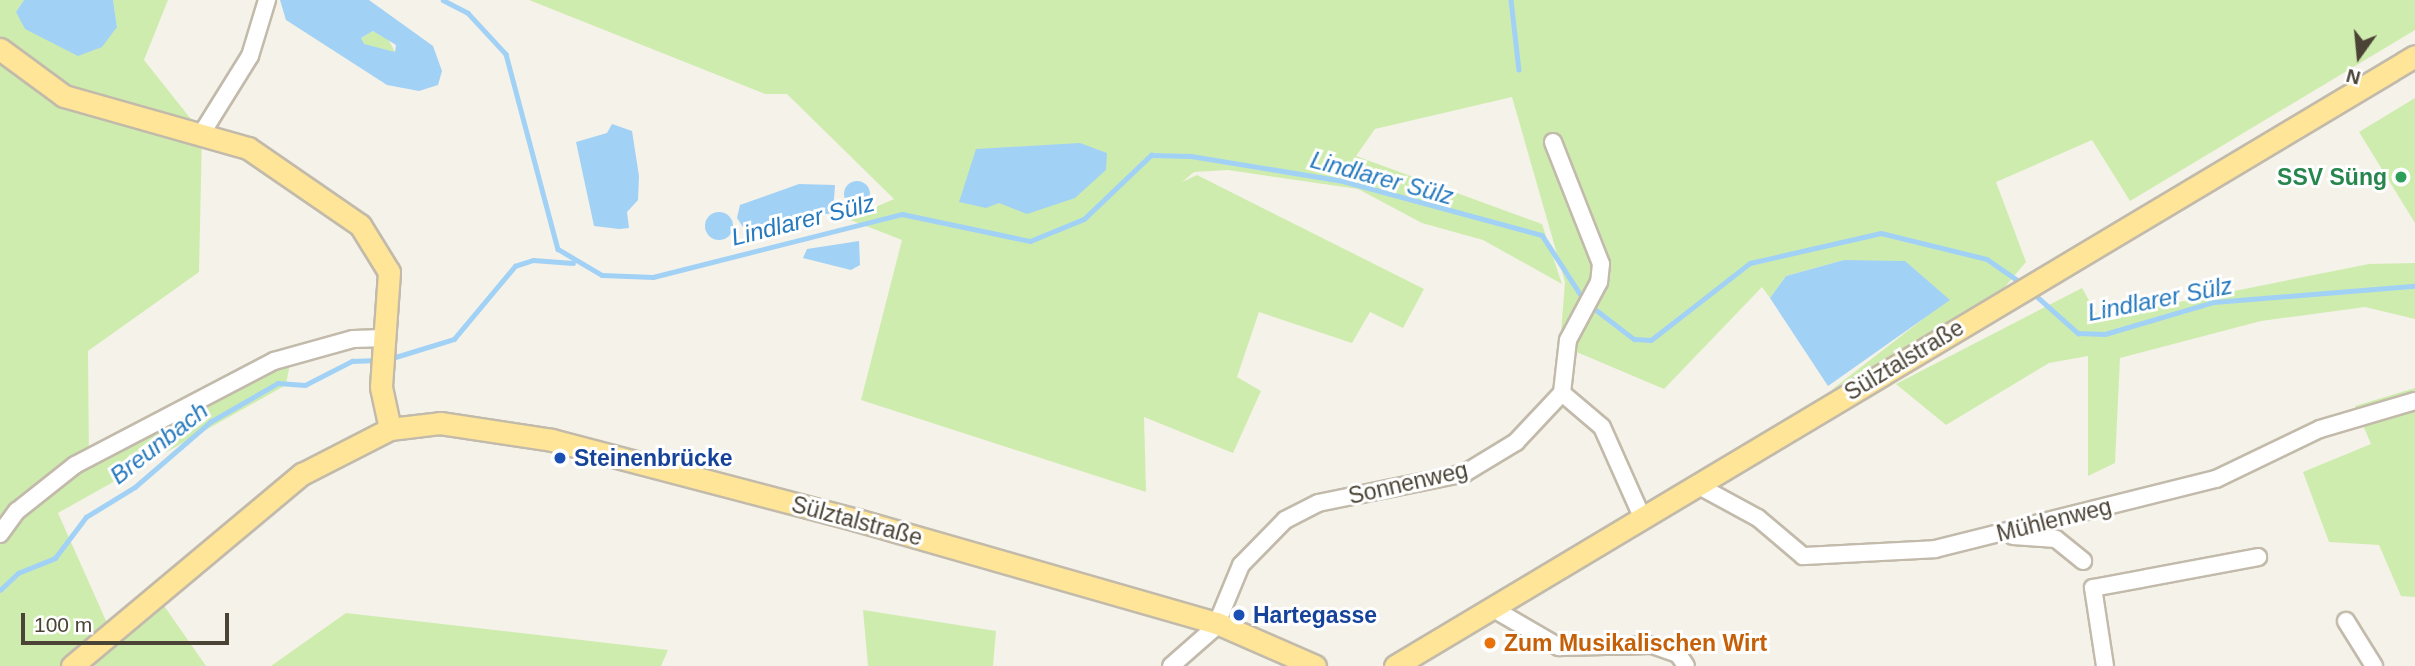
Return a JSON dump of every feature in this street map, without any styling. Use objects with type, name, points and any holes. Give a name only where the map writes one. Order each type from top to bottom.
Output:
[{"type":"main road","points":[[0,49],[64,96],[202,133],[290,171],[360,225],[389,272],[383,353],[390,429],[302,474],[72,666]]},
{"type":"main road","name":"Sülztalstraße","points":[[1395,666],[1699,486],[2039,278],[2415,56]]},
{"type":"main road","name":"Sülztalstraße","points":[[390,429],[440,423],[539,437],[1218,623],[1315,666]]},
{"type":"street","points":[[202,133],[250,56],[267,0]]},
{"type":"street","points":[[1553,142],[1601,264],[1592,295],[1577,318],[1562,393],[1602,427],[1643,519]]},
{"type":"street","points":[[0,534],[17,511],[75,465],[274,361],[353,339],[383,353]]},
{"type":"street","name":"Sonnenweg","points":[[1218,623],[1241,565],[1285,520],[1318,503],[1465,473],[1516,442],[1562,393]]},
{"type":"street","name":"Mühlenweg","points":[[1699,486],[1758,518],[1803,556],[1935,549],[2216,479],[2320,429],[2415,401]]},
{"type":"street","points":[[2001,533],[2056,540],[2082,561]]},
{"type":"street","points":[[2105,666],[2093,588],[2258,556]]},
{"type":"street","points":[[1492,608],[1559,647],[1652,645],[1678,654],[1686,666]]},
{"type":"street","points":[[2346,621],[2374,666]]},
{"type":"street","points":[[1171,666],[1218,623]]},
{"type":"green space","points":[[0,0],[24,0],[16,12],[117,27],[113,0],[168,0],[144,60],[202,133],[199,272],[88,351],[89,465],[264,370],[290,363],[286,385],[58,513],[111,632],[70,666],[0,666]]},
{"type":"green space","points":[[529,0],[2415,0],[2415,30],[2130,201],[2092,140],[1996,182],[2026,262],[2003,289],[1830,391],[1949,299],[1844,260],[1786,276],[1770,298],[1762,287],[1664,389],[1560,345],[1565,282],[1512,97],[1375,129],[1356,156],[1542,224],[1562,284],[1483,240],[1422,223],[1358,189],[1228,170],[1194,172],[1182,182],[1197,175],[1424,289],[1403,328],[1370,312],[1352,343],[1259,312],[1237,377],[1261,391],[1233,453],[1144,417],[1146,492],[861,400],[902,240],[848,219],[894,199],[787,94],[765,94]]},
{"type":"green space","points":[[373,31],[387,37],[395,52],[376,52],[363,44],[361,38]]},
{"type":"green space","name":"SSV Süng","points":[[2415,98],[2415,223],[2359,132]]},
{"type":"green space","points":[[2415,263],[2415,319],[2365,307],[2261,321],[2120,358],[2115,463],[2088,476],[2088,356],[2049,363],[1946,425],[1896,384],[2082,288],[2099,318],[2369,264]]},
{"type":"green space","points":[[2415,388],[2415,597],[2401,596],[2379,545],[2329,542],[2303,472],[2371,444],[2355,406]]},
{"type":"green space","points":[[160,600],[206,666],[83,666]]},
{"type":"green space","points":[[863,610],[996,631],[993,666],[868,666]]},
{"type":"green space","points":[[346,613],[668,650],[661,666],[271,666]]},
{"type":"water","points":[[24,0],[113,0],[117,27],[102,47],[78,56],[25,29],[16,12]]},
{"type":"water","points":[[280,0],[369,0],[433,46],[442,71],[438,85],[419,91],[387,85],[286,20]],"holes":[[[373,31],[396,45],[395,52],[364,44],[361,38]]]},
{"type":"water","points":[[612,124],[632,131],[639,176],[638,200],[627,212],[629,228],[594,226],[576,142],[607,133]]},
{"type":"water","points":[[1080,143],[1107,153],[1106,170],[1075,198],[1027,214],[999,203],[986,208],[959,202],[976,149]]},
{"type":"water","points":[[857,181],[866,185],[870,194],[866,203],[857,207],[848,203],[844,194],[848,185]]},
{"type":"water","points":[[799,184],[835,185],[833,213],[743,227],[737,218],[740,205]]},
{"type":"water","points":[[719,212],[729,216],[733,226],[729,236],[719,240],[709,236],[705,226],[709,216]]},
{"type":"water","points":[[859,241],[860,265],[851,270],[803,258],[807,249]]},
{"type":"water","points":[[1844,260],[1905,261],[1950,300],[1828,386],[1770,298],[1786,276]]},
{"type":"waterway","name":"Lindlarer Sülz","points":[[443,0],[468,13],[506,54],[558,249],[602,275],[653,277],[902,214],[1030,241],[1084,219],[1151,155],[1191,156],[1343,181],[1542,235],[1584,300]]},
{"type":"waterway","points":[[1511,0],[1519,70]]},
{"type":"waterway","name":"Lindlarer Sülz","points":[[1591,306],[1634,339],[1651,340],[1750,263],[1881,233],[1987,259],[2023,284]]},
{"type":"waterway","name":"Breunbach","points":[[389,359],[454,339],[515,266],[533,260],[573,263]]},
{"type":"waterway","name":"Lindlarer Sülz","points":[[2032,292],[2078,333],[2105,334],[2214,302],[2415,286]]},
{"type":"waterway","name":"Breunbach","points":[[0,590],[18,573],[55,558],[86,517],[135,487],[210,422],[278,383],[305,385],[352,361],[377,360]]},
{"type":"place","name":"SSV Süng","points":[[2401,177]]},
{"type":"place","name":"Steinenbrücke","points":[[560,458]]},
{"type":"place","name":"Hartegasse","points":[[1239,615]]},
{"type":"place","name":"Zum Musikalischen Wirt","points":[[1490,643]]}]
